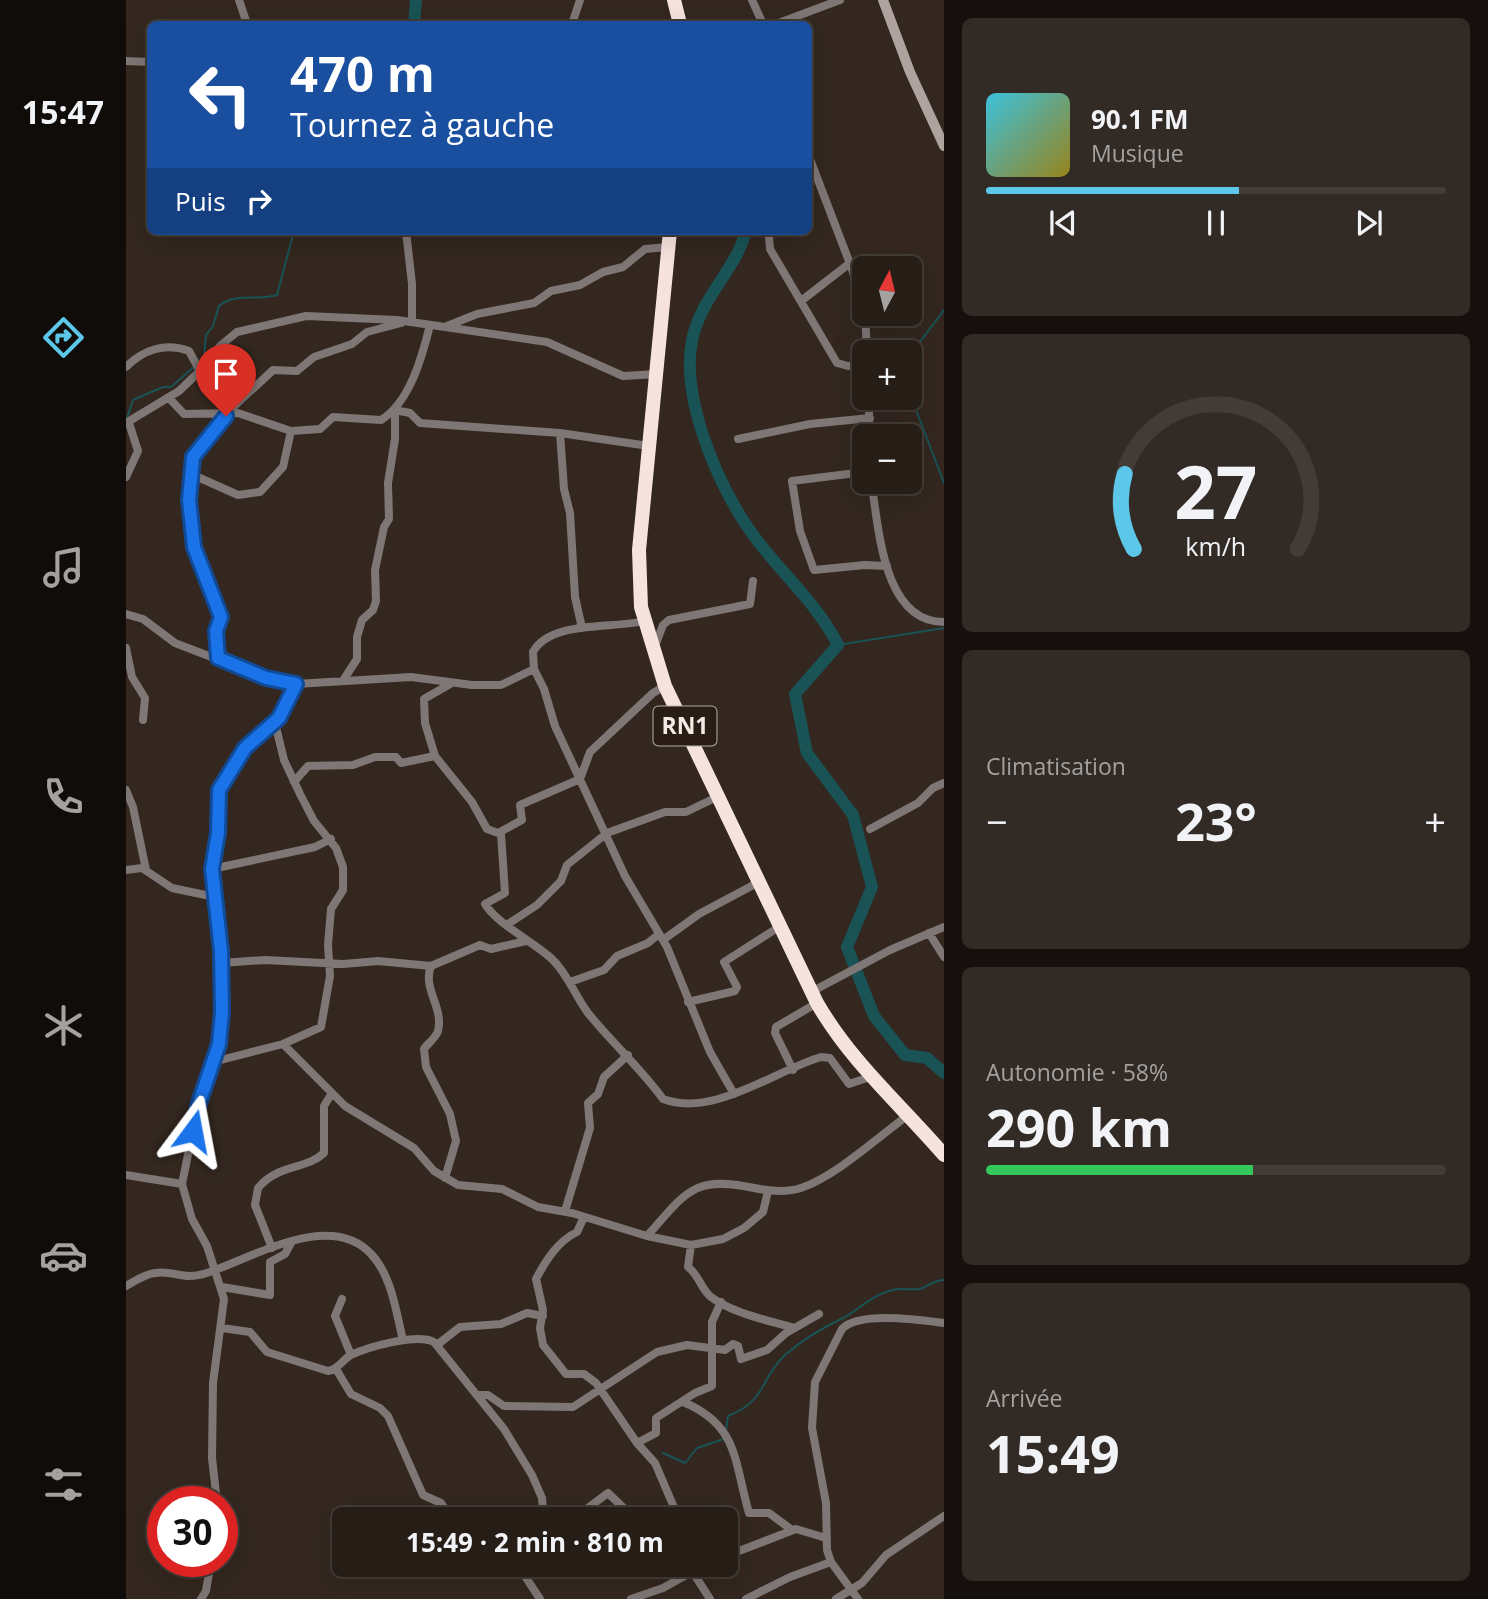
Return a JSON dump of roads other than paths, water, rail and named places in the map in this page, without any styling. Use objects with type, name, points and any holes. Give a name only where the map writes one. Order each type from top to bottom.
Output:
[{"type":"highway","points":[[674,0],[679,21]]},
{"type":"highway","name":"RN1","points":[[670,235],[639,550],[644,621],[653,652],[665,686],[814,998],[841,1042],[870,1077],[944,1155]]},
{"type":"main road","points":[[883,0],[910,72],[944,146]]},
{"type":"street","points":[[239,0],[246,21]]},
{"type":"street","points":[[573,21],[580,0]]},
{"type":"street","points":[[752,0],[762,21]]},
{"type":"street","points":[[784,21],[840,0]]},
{"type":"street","points":[[126,61],[147,62]]},
{"type":"street","points":[[812,164],[852,270]]},
{"type":"street","points":[[406,235],[412,284],[410,322]]},
{"type":"street","points":[[769,237],[771,248],[837,363],[852,366]]},
{"type":"street","points":[[444,327],[477,314],[534,303],[551,291],[580,285],[603,272],[623,267],[645,249],[668,247]]},
{"type":"street","points":[[801,301],[850,263]]},
{"type":"street","points":[[126,477],[138,451],[128,423],[169,398],[200,371],[213,352],[230,337],[255,326],[306,316],[410,322],[552,343],[596,366],[623,376],[658,374]]},
{"type":"street","points":[[218,658],[216,631],[221,617],[194,547],[189,505],[193,457],[230,412],[273,370],[297,371],[314,357],[352,344],[367,332],[410,322]]},
{"type":"street","points":[[344,679],[356,659],[357,637],[362,620],[373,610],[376,601],[375,570],[384,527],[389,519],[388,483],[395,439],[395,410],[420,359],[430,325]]},
{"type":"street","points":[[126,368],[148,349],[181,348],[189,351],[200,371]]},
{"type":"street","points":[[169,398],[184,414],[230,412],[292,431],[320,429],[333,417],[381,420],[395,410],[410,412],[420,423],[560,433],[649,446]]},
{"type":"street","points":[[870,410],[870,424]]},
{"type":"street","points":[[738,439],[810,424],[870,418]]},
{"type":"street","points":[[191,474],[238,495],[260,492],[283,467],[292,431]]},
{"type":"street","points":[[560,433],[564,489],[570,513],[575,597],[582,628]]},
{"type":"street","points":[[852,474],[792,481],[800,531],[814,570],[865,565],[887,566]]},
{"type":"street","points":[[873,494],[887,566],[902,600],[922,617],[944,622]]},
{"type":"street","points":[[653,652],[659,631],[668,620],[747,605],[752,601],[753,581]]},
{"type":"street","points":[[126,614],[143,620],[175,642],[266,678],[296,684],[411,677],[453,683],[506,684],[534,669]]},
{"type":"street","points":[[644,621],[582,628],[554,635],[539,643],[533,652],[534,669],[555,726],[625,876],[661,937],[688,1002],[734,1094]]},
{"type":"street","points":[[126,648],[132,677],[145,698],[143,720]]},
{"type":"street","points":[[453,683],[423,702],[426,728],[435,756],[475,806],[487,829],[500,832],[522,820],[520,805],[580,779],[590,752],[653,693],[665,686]]},
{"type":"street","points":[[215,1486],[212,1458],[213,1382],[222,1328],[222,1287],[192,1219],[182,1184],[196,1113],[219,1044],[222,1012],[221,963],[212,869],[218,833],[218,797],[222,783],[245,748],[284,712],[296,684]]},
{"type":"street","points":[[213,1062],[283,1044],[321,1027],[329,963],[331,909],[340,897],[344,879],[341,857],[331,839],[314,821],[294,782],[284,760],[275,723]]},
{"type":"street","points":[[294,782],[308,766],[352,765],[378,757],[396,757],[403,763],[435,756]]},
{"type":"street","points":[[870,829],[918,803],[933,788],[944,783]]},
{"type":"street","points":[[126,790],[133,807],[146,870]]},
{"type":"street","points":[[508,924],[537,905],[561,881],[567,865],[607,833],[665,812],[685,812],[719,796]]},
{"type":"street","points":[[500,832],[505,893],[485,904],[491,912],[552,959],[570,982],[587,1012],[628,1055],[665,1100],[697,1102],[734,1094],[757,1082],[828,1057],[849,1084],[870,1077]]},
{"type":"street","points":[[212,869],[315,847],[331,839]]},
{"type":"street","points":[[126,870],[146,870],[172,888],[215,897]]},
{"type":"street","points":[[570,982],[608,968],[617,956],[661,937],[758,882]]},
{"type":"street","points":[[688,1002],[735,991],[737,987],[724,962],[779,927]]},
{"type":"street","points":[[793,1070],[775,1033],[776,1027],[847,971],[944,927]]},
{"type":"street","points":[[929,933],[944,957]]},
{"type":"street","points":[[221,963],[265,960],[329,963],[378,961],[431,966],[480,945],[491,949],[526,940]]},
{"type":"street","points":[[431,966],[427,981],[438,1012],[438,1030],[424,1049],[426,1067],[450,1114],[456,1142],[445,1178]]},
{"type":"street","points":[[283,1044],[331,1094],[357,1114],[414,1147],[445,1178],[463,1186],[506,1190],[538,1207],[565,1211],[647,1236],[691,1245],[723,1239],[744,1228],[765,1209],[768,1191]]},
{"type":"street","points":[[565,1211],[590,1128],[588,1103],[598,1094],[604,1077],[628,1055]]},
{"type":"street","points":[[272,1248],[255,1205],[258,1188],[281,1170],[318,1158],[324,1153],[324,1106],[331,1094]]},
{"type":"street","points":[[647,1236],[682,1198],[701,1185],[731,1183],[768,1191],[791,1190],[812,1183],[907,1116]]},
{"type":"street","points":[[126,1175],[182,1184]]},
{"type":"street","points":[[584,1217],[577,1232],[566,1237],[545,1262],[536,1279],[543,1316],[540,1328],[544,1348],[566,1374],[586,1374],[600,1389],[664,1477],[675,1507]]},
{"type":"street","points":[[126,1286],[155,1273],[189,1278],[291,1242],[327,1235],[358,1243],[372,1254],[390,1288],[404,1340]]},
{"type":"street","points":[[222,1287],[270,1295],[270,1262],[285,1254],[291,1242]]},
{"type":"street","points":[[691,1245],[688,1267],[696,1272],[709,1294],[721,1302],[794,1328]]},
{"type":"street","points":[[342,1299],[335,1316],[351,1355]]},
{"type":"street","points":[[637,1443],[656,1433],[656,1418],[695,1392],[712,1386],[712,1322],[721,1302]]},
{"type":"street","points":[[437,1345],[460,1327],[501,1324],[527,1313],[543,1316]]},
{"type":"street","points":[[478,1395],[488,1395],[504,1406],[571,1407],[657,1352],[687,1345],[725,1350],[733,1344],[738,1346],[741,1359],[767,1350],[794,1328],[819,1314]]},
{"type":"street","points":[[858,1599],[831,1562],[826,1538],[825,1503],[814,1450],[812,1405],[815,1382],[842,1329],[848,1324],[889,1318],[944,1323]]},
{"type":"street","points":[[222,1328],[250,1332],[267,1352],[274,1356],[315,1369],[336,1369],[351,1355],[404,1340],[428,1339],[437,1345],[503,1429],[532,1475],[543,1507]]},
{"type":"street","points":[[336,1369],[351,1394],[380,1408],[387,1416],[424,1495],[444,1507]]},
{"type":"street","points":[[683,1402],[703,1411],[725,1433],[749,1513],[769,1513],[792,1530]]},
{"type":"street","points":[[589,1507],[608,1493],[623,1507]]},
{"type":"street","points":[[836,1599],[867,1577],[878,1562],[944,1516]]},
{"type":"street","points":[[738,1551],[792,1530],[826,1538]]},
{"type":"street","points":[[746,1599],[790,1577],[831,1562]]},
{"type":"street","points":[[201,1599],[206,1591],[208,1577]]},
{"type":"street","points":[[526,1577],[540,1599]]},
{"type":"street","points":[[631,1599],[640,1593],[663,1588],[683,1577]]},
{"type":"street","points":[[695,1577],[710,1599]]},
{"type":"waterway","points":[[414,21],[416,0]]},
{"type":"waterway","points":[[198,361],[204,357],[206,335],[213,326],[219,306],[232,299],[277,295],[293,235]]},
{"type":"waterway","points":[[745,235],[735,258],[703,309],[692,340],[692,391],[698,419],[719,475],[746,524],[812,605],[838,645],[795,694],[807,753],[853,815],[872,887],[847,947],[874,1016],[905,1055],[927,1058],[944,1073]]},
{"type":"waterway","points":[[921,340],[944,310]]},
{"type":"waterway","points":[[127,418],[133,400],[163,387],[171,387],[195,366]]},
{"type":"waterway","points":[[916,410],[944,483]]},
{"type":"waterway","points":[[838,645],[944,628]]},
{"type":"waterway","points":[[726,1430],[728,1416],[750,1403],[777,1364],[806,1339],[885,1292],[895,1289],[919,1289],[944,1280]]},
{"type":"waterway","points":[[663,1453],[685,1463],[697,1448],[724,1439]]}]
